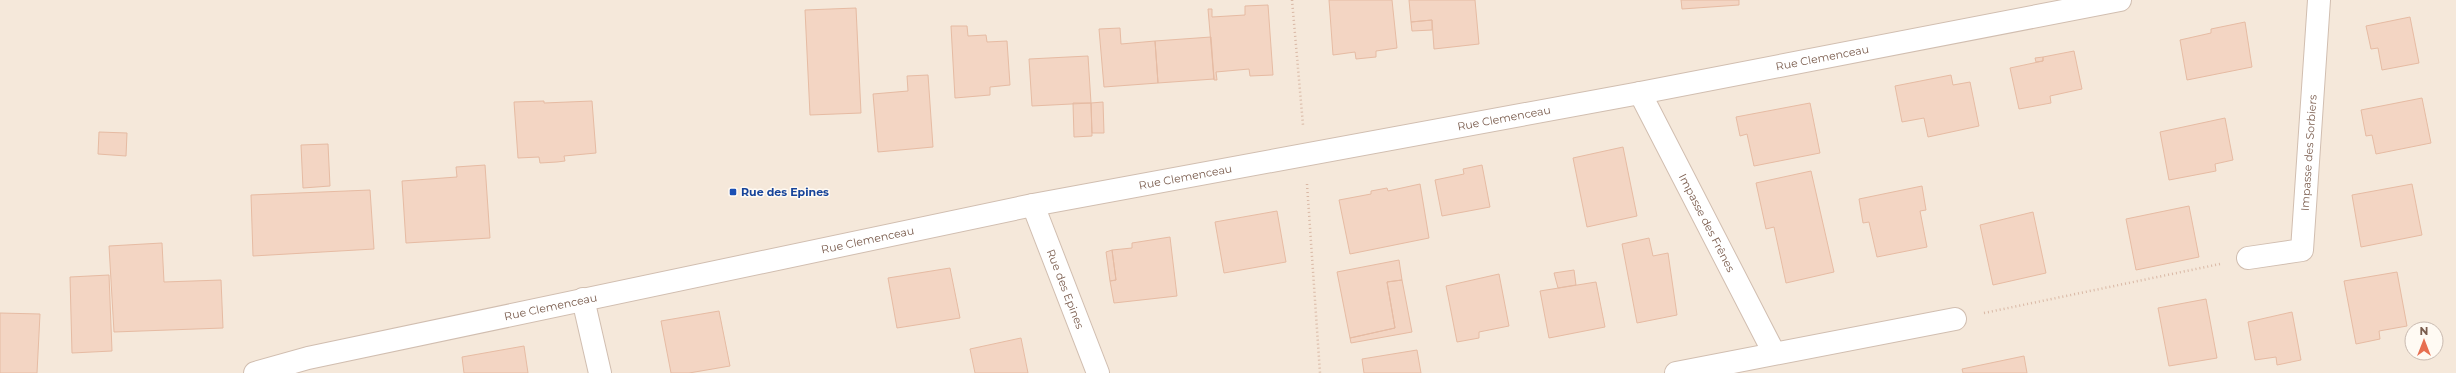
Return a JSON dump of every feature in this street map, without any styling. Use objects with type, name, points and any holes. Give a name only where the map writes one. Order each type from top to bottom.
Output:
[{"type":"street","name":"Rue Clemenceau","points":[[255,373],[308,358],[1033,205],[1640,93],[2120,0]]},
{"type":"street","name":"Impasse des Sorbiers","points":[[2248,258],[2302,250],[2319,0]]},
{"type":"street","name":"Impasse des Frênes","points":[[1640,93],[1774,352]]},
{"type":"street","name":"Rue des Epines","points":[[1033,205],[1098,373]]},
{"type":"street","points":[[583,299],[600,373]]},
{"type":"street","points":[[1676,373],[1774,352],[1955,319]]},
{"type":"path","points":[[1955,319],[2248,258]]},
{"type":"shaded area","points":[[0,0],[2456,0],[2456,373],[0,373]]},
{"type":"building","points":[[1329,0],[1392,0],[1397,48],[1376,51],[1376,57],[1356,59],[1355,52],[1333,55]]},
{"type":"building","points":[[1409,0],[1475,0],[1479,44],[1434,49],[1432,20],[1411,22]]},
{"type":"building","points":[[1681,0],[1739,0],[1739,5],[1682,9]]},
{"type":"building","points":[[1268,5],[1273,75],[1250,76],[1249,69],[1216,72],[1217,80],[1214,80],[1208,9],[1212,9],[1212,17],[1245,15],[1245,6]]},
{"type":"building","points":[[856,8],[861,113],[810,115],[805,10]]},
{"type":"building","points":[[2410,17],[2419,63],[2382,70],[2378,48],[2371,49],[2366,26]]},
{"type":"building","points":[[1432,20],[1432,30],[1412,31],[1411,22]]},
{"type":"building","points":[[2245,22],[2252,67],[2187,80],[2180,40],[2211,33],[2211,29]]},
{"type":"building","points":[[951,26],[967,26],[968,36],[986,35],[987,42],[1007,41],[1010,85],[990,87],[990,95],[955,98]]},
{"type":"building","points":[[1120,28],[1121,44],[1155,41],[1158,83],[1104,87],[1099,29]]},
{"type":"building","points":[[1211,37],[1214,79],[1158,83],[1155,41]]},
{"type":"building","points":[[2074,51],[2082,89],[2050,96],[2051,103],[2019,109],[2010,68],[2043,61],[2043,57]]},
{"type":"building","points":[[1088,56],[1091,103],[1032,106],[1029,59]]},
{"type":"building","points":[[2043,57],[2043,61],[2036,62],[2035,58]]},
{"type":"building","points":[[928,75],[933,147],[878,152],[873,94],[908,91],[907,76]]},
{"type":"building","points":[[1951,75],[1953,85],[1970,82],[1979,126],[1928,137],[1924,118],[1902,122],[1895,86]]},
{"type":"building","points":[[2422,98],[2431,143],[2376,154],[2372,135],[2366,136],[2361,110]]},
{"type":"building","points":[[544,101],[544,103],[592,101],[596,153],[564,156],[565,161],[557,162],[540,163],[539,157],[518,158],[514,102]]},
{"type":"building","points":[[1103,102],[1104,133],[1092,133],[1091,103]]},
{"type":"building","points":[[1073,103],[1091,103],[1092,136],[1074,137]]},
{"type":"building","points":[[1810,103],[1820,153],[1754,166],[1747,134],[1740,136],[1736,117]]},
{"type":"building","points":[[2225,118],[2233,160],[2215,164],[2216,171],[2169,180],[2160,132]]},
{"type":"building","points":[[99,132],[127,133],[126,156],[98,154]]},
{"type":"building","points":[[328,144],[330,186],[303,188],[301,145]]},
{"type":"building","points":[[1623,147],[1637,216],[1587,227],[1573,158]]},
{"type":"building","points":[[485,165],[490,238],[406,243],[402,181],[457,177],[456,167]]},
{"type":"building","points":[[1482,165],[1490,207],[1442,216],[1435,180],[1464,174],[1463,169]]},
{"type":"building","points":[[1811,171],[1834,272],[1786,283],[1774,227],[1766,229],[1756,183]]},
{"type":"building","points":[[1420,184],[1429,238],[1350,254],[1339,200],[1371,194],[1371,191],[1387,188],[1388,191]]},
{"type":"building","points":[[2412,184],[2422,235],[2361,247],[2352,195]]},
{"type":"building","points":[[1922,186],[1926,210],[1920,211],[1927,247],[1877,257],[1869,222],[1863,223],[1859,199]]},
{"type":"building","points":[[370,190],[374,249],[253,256],[251,195]]},
{"type":"building","points":[[2189,206],[2199,257],[2136,270],[2126,219]]},
{"type":"building","points":[[1277,211],[1286,262],[1224,273],[1215,222]]},
{"type":"building","points":[[2033,212],[2046,273],[1993,285],[1980,225]]},
{"type":"building","points":[[1170,237],[1177,296],[1114,303],[1110,281],[1116,280],[1112,250],[1132,248],[1132,243]]},
{"type":"building","points":[[1649,238],[1653,256],[1668,253],[1677,315],[1637,323],[1622,244]]},
{"type":"building","points":[[162,243],[164,282],[221,280],[223,328],[114,332],[109,246]]},
{"type":"building","points":[[1112,250],[1116,280],[1110,281],[1106,252]]},
{"type":"building","points":[[1399,260],[1402,280],[1387,282],[1395,328],[1350,338],[1337,272]]},
{"type":"building","points":[[950,268],[960,318],[897,328],[888,278]]},
{"type":"building","points":[[1574,270],[1576,285],[1558,288],[1554,273]]},
{"type":"building","points":[[2397,272],[2406,321],[2404,321],[2404,327],[2379,331],[2380,339],[2356,344],[2344,281]]},
{"type":"building","points":[[1499,274],[1509,326],[1479,332],[1479,338],[1457,342],[1446,286]]},
{"type":"building","points":[[109,275],[112,351],[72,353],[70,277]]},
{"type":"building","points":[[1402,280],[1412,332],[1351,343],[1350,338],[1395,328],[1387,282]]},
{"type":"building","points":[[1596,282],[1605,327],[1549,338],[1540,291]]},
{"type":"building","points":[[2206,299],[2217,358],[2169,366],[2158,308]]},
{"type":"building","points":[[719,311],[730,366],[689,373],[671,373],[661,321]]},
{"type":"building","points":[[2292,312],[2301,360],[2277,365],[2276,357],[2255,360],[2248,322]]},
{"type":"building","points":[[0,313],[40,314],[37,373],[0,373]]},
{"type":"building","points":[[1021,338],[1028,373],[975,373],[970,349]]},
{"type":"building","points":[[524,346],[528,373],[464,373],[462,357]]},
{"type":"building","points":[[1417,350],[1421,373],[1364,373],[1362,359]]},
{"type":"building","points":[[2024,356],[2027,373],[1963,373],[1962,369]]},
{"type":"place","name":"Rue des Epines","points":[[733,192]]}]
